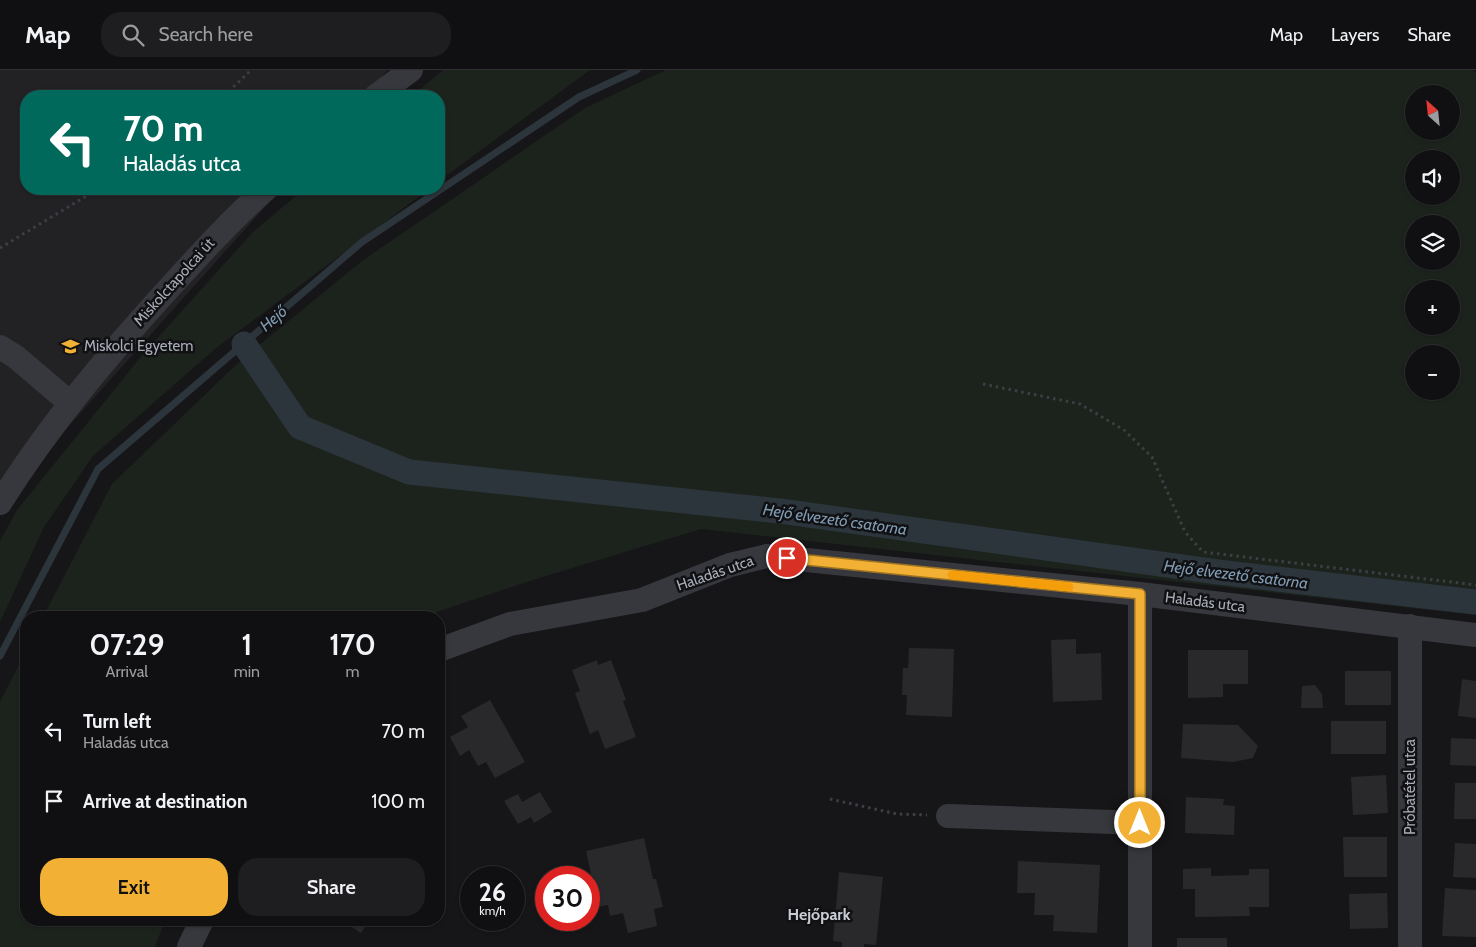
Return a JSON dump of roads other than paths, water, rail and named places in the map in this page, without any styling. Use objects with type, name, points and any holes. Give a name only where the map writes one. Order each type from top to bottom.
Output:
[{"type":"street","points":[[384,90],[411,70]]},
{"type":"street","name":"Miskolctapolcai út","points":[[0,503],[70,403],[148,310],[232,219],[259,195]]},
{"type":"street","points":[[0,347],[16,357],[70,403]]},
{"type":"street","name":"Haladás utca","points":[[445,648],[510,624],[642,600],[730,565],[767,556],[1140,594],[1476,635]]},
{"type":"street","points":[[1140,594],[1140,947]]},
{"type":"street","name":"Próbatétel utca","points":[[1410,626],[1413,947]]},
{"type":"street","points":[[948,816],[1140,823]]},
{"type":"street","points":[[189,947],[199,926]]},
{"type":"waterway","name":"Hejő","points":[[445,187],[579,97],[637,70]]},
{"type":"waterway","name":"Hejő","points":[[24,611],[98,469],[362,242],[432,195]]},
{"type":"waterway","name":"Hejő elvezető csatorna","points":[[244,344],[300,427],[409,472],[780,511],[1218,572],[1476,602]]},
{"type":"waterway","name":"Hejő","points":[[0,656],[20,618]]},
{"type":"place","name":"Miskolci Egyetem","points":[[70,346]]},
{"type":"district","name":"Hejőpark","points":[[819,914]]}]
